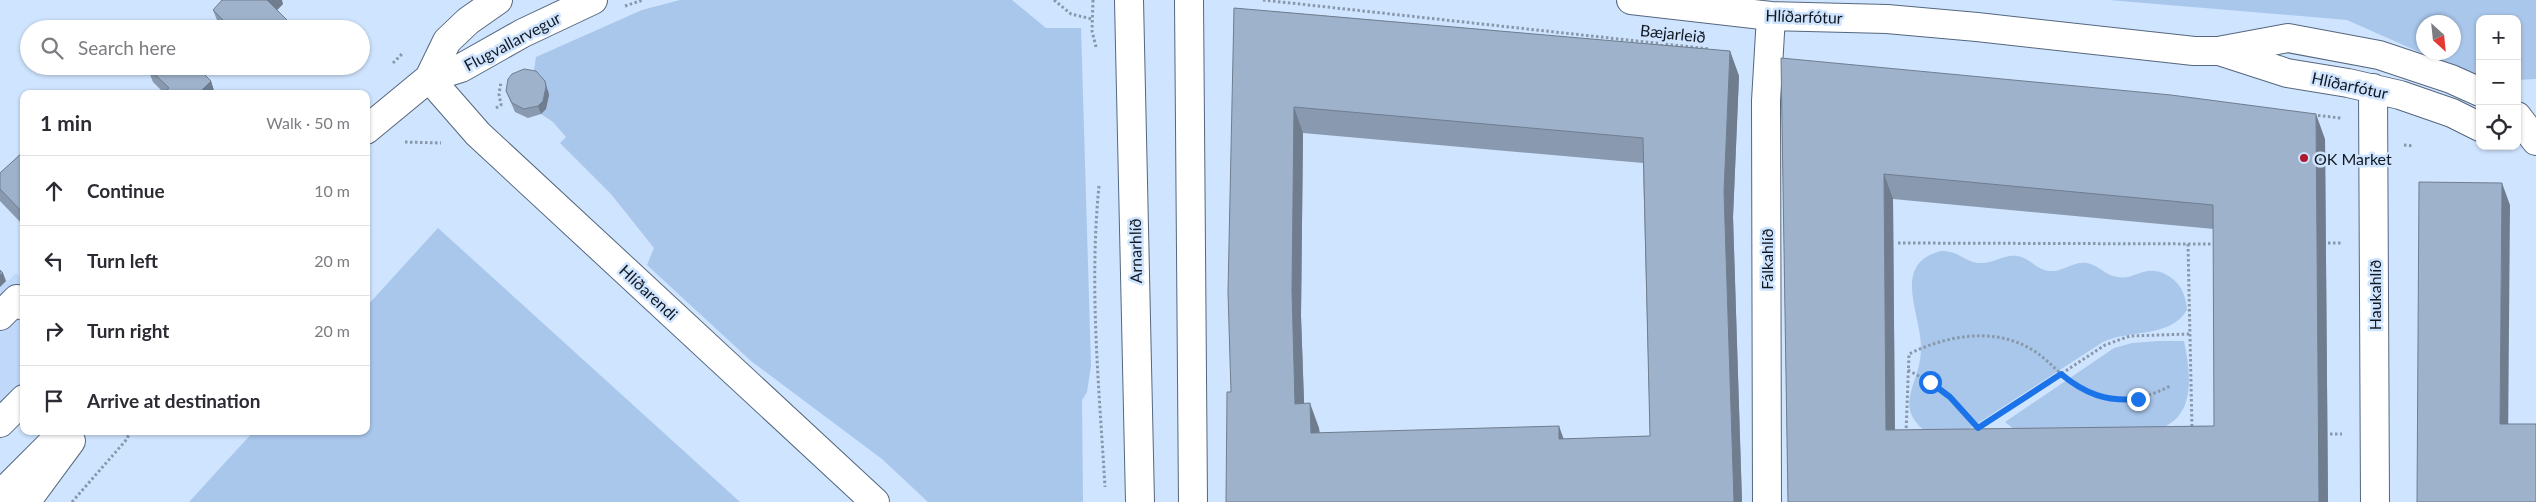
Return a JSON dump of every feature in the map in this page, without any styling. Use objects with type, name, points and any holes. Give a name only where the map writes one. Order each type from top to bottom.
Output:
[{"type":"street","name":"Flugvallarvegur","points":[[429,78],[448,41],[468,21],[498,0]]},
{"type":"street","name":"Flugvallarvegur","points":[[370,127],[429,78],[461,68],[523,33],[593,0]]},
{"type":"street","name":"Arnarhlíð","points":[[1129,0],[1140,502]]},
{"type":"street","points":[[1189,0],[1193,502]]},
{"type":"street","name":"Hlíðarfótur","points":[[1631,0],[1771,16],[1887,19],[2127,44],[2218,51],[2287,74],[2373,88],[2429,104],[2476,125]]},
{"type":"street","name":"Hlíðarfótur","points":[[1905,0],[1977,27]]},
{"type":"street","name":"Fálkahlíð","points":[[1767,502],[1766,101],[1771,16]]},
{"type":"street","name":"Hlíðarfótur","points":[[2218,51],[2288,38],[2333,45],[2420,67],[2476,90]]},
{"type":"street","name":"Hlíðarendi","points":[[429,78],[478,134],[875,502]]},
{"type":"street","name":"Haukahlíð","points":[[2373,88],[2375,502]]},
{"type":"street","points":[[2521,122],[2536,143]]},
{"type":"street","points":[[2521,141],[2536,143]]},
{"type":"street","points":[[0,316],[17,299],[20,302]]},
{"type":"street","points":[[0,423],[20,403]]},
{"type":"street","points":[[0,495],[60,435]]},
{"type":"street","points":[[26,502],[51,472],[75,435]]},
{"type":"path","points":[[1054,0],[1071,14],[1093,19]]},
{"type":"path","points":[[1093,0],[1092,30],[1097,54]]},
{"type":"path","name":"Bæjarleið","points":[[1263,0],[1719,50]]},
{"type":"path","points":[[2310,114],[2348,119]]},
{"type":"path","points":[[401,144],[409,140],[445,143]]},
{"type":"path","points":[[1099,181],[1094,228],[1094,289],[1105,491]]},
{"type":"path","points":[[1898,242],[2222,244]]},
{"type":"path","points":[[2188,244],[2192,437]]},
{"type":"path","points":[[1971,433],[2105,345],[2130,336],[2190,334]]},
{"type":"path","points":[[1906,434],[1909,354],[1944,340],[1978,336],[2014,341],[2031,348],[2085,392],[2102,398],[2121,400],[2146,396],[2170,386]]},
{"type":"path","points":[[1908,370],[1930,382],[1950,397],[1978,428]]},
{"type":"path","points":[[72,502],[127,440],[129,435]]},
{"type":"shaded area","points":[[680,0],[1012,0],[1046,28],[1081,28],[1091,366],[1087,392],[1082,400],[1083,502],[928,502],[882,459],[751,361],[647,265],[654,248],[611,194],[560,143],[566,137],[553,122],[541,114],[546,109],[549,95],[533,78],[536,57],[642,10]]},
{"type":"shaded area","points":[[2109,0],[2536,0],[2536,79],[2521,80],[2521,15],[2476,15],[2476,77],[2437,60],[2461,60],[2461,15],[2416,15],[2416,51],[2347,20]]},
{"type":"shaded area","points":[[438,228],[740,502],[189,502],[250,435],[370,435],[370,303]]},
{"type":"shaded area","points":[[1941,251],[1953,253],[1970,261],[1980,263],[2007,256],[2017,256],[2027,259],[2048,271],[2058,270],[2074,264],[2087,263],[2118,277],[2130,276],[2146,271],[2158,271],[2175,280],[2184,294],[2187,310],[2180,319],[2161,329],[2126,335],[2103,342],[1969,429],[1929,434],[1917,424],[1911,414],[1909,404],[1910,394],[1920,362],[1921,349],[1912,292],[1916,267],[1926,258]]},
{"type":"shaded area","points":[[16,273],[20,277],[20,420],[0,440],[0,274],[8,281]]},
{"type":"shaded area","points":[[2184,341],[2189,375],[2185,405],[2178,416],[2168,425],[2152,431],[2132,433],[2106,427],[2087,430],[2015,430],[2005,422],[2114,348],[2132,343]]},
{"type":"building","points":[[222,0],[267,0],[287,20],[223,20],[213,10]]},
{"type":"building","points":[[1234,8],[1730,51],[1724,192],[1734,502],[1226,502],[1227,392],[1231,392],[1228,292]],"holes":[[[1294,107],[1643,138],[1650,436],[1559,439],[1559,426],[1311,433],[1310,403],[1295,404],[1292,291]]]},
{"type":"building","points":[[1781,58],[2171,95],[2316,114],[2319,502],[1788,502]],"holes":[[[1884,174],[2213,205],[2214,426],[1886,430]]]},
{"type":"building","points":[[524,69],[536,71],[545,81],[546,87],[543,101],[538,106],[524,109],[512,103],[506,91],[508,79],[512,74]]},
{"type":"building","points":[[155,75],[205,75],[211,81],[202,90],[167,90],[169,88]]},
{"type":"building","points":[[20,155],[20,210],[0,189],[0,173]]},
{"type":"building","points":[[2419,182],[2502,183],[2500,424],[2536,424],[2536,502],[2417,502]]},
{"type":"place","name":"OK Market","points":[[2304,158]]},
{"type":"route","points":[[1930,382],[1950,397],[1978,428],[2061,374],[2085,392],[2102,398],[2138,399]]}]
